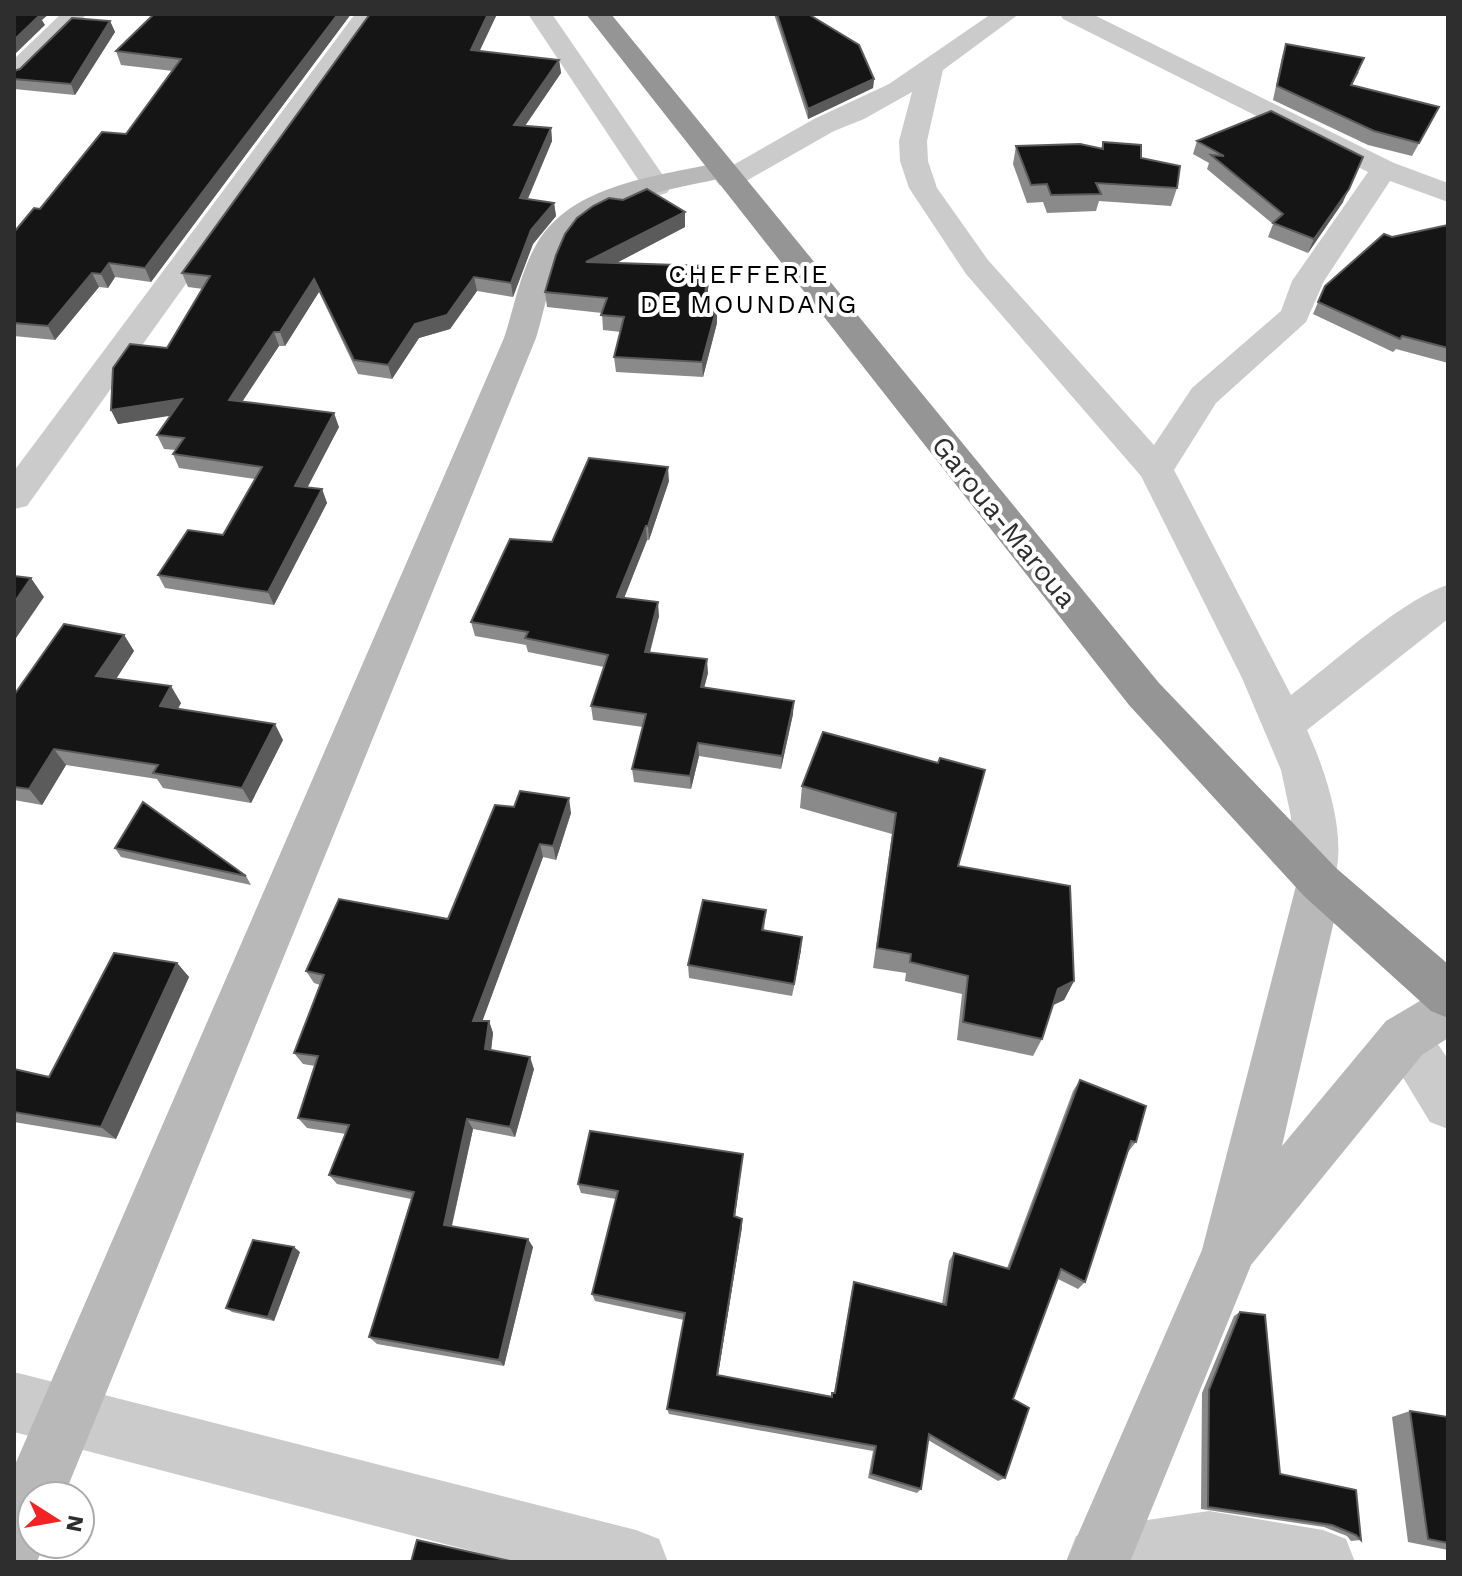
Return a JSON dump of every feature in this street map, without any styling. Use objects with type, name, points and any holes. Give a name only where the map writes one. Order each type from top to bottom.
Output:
[{"type":"highway","name":"Garoua-Maroua","points":[[598,14],[1144,694],[1317,879],[1448,995]]},
{"type":"main road","points":[[34,1480],[41,1408],[520,338],[551,244],[587,209],[626,194],[726,174]]},
{"type":"main road","points":[[1099,1561],[1229,1252],[1317,879]]},
{"type":"main road","points":[[1229,1252],[1404,1038],[1448,1011]]},
{"type":"street","points":[[14,73],[75,14]]},
{"type":"street","points":[[14,497],[367,14]]},
{"type":"street","points":[[540,14],[657,187]]},
{"type":"street","points":[[726,174],[898,90],[1007,14]]},
{"type":"street","points":[[1072,14],[1384,169],[1448,193]]},
{"type":"street","points":[[932,64],[913,141],[914,161],[923,188],[977,267],[1156,470],[1263,678],[1303,770],[1313,817],[1317,879]]},
{"type":"street","points":[[1156,470],[1204,396],[1295,315],[1308,281],[1384,169]]},
{"type":"street","points":[[1283,725],[1448,599]]},
{"type":"street","points":[[1404,1038],[1448,1104]]},
{"type":"street","points":[[41,1408],[636,1562]]},
{"type":"street","points":[[1099,1561],[1210,1552],[1323,1562]]},
{"type":"building","points":[[14,14],[33,14],[40,15],[14,40]]},
{"type":"building","points":[[154,14],[338,14],[145,268],[109,263],[101,274],[92,273],[48,326],[14,323],[14,232],[34,208],[40,209],[102,132],[126,134],[181,59],[116,51]]},
{"type":"building","points":[[370,14],[488,14],[471,50],[559,60],[514,125],[551,128],[520,198],[554,203],[531,230],[511,283],[474,277],[447,315],[415,324],[388,365],[354,360],[314,279],[280,332],[274,332],[229,400],[334,413],[295,486],[322,489],[268,592],[158,575],[188,530],[223,535],[262,467],[173,454],[184,438],[157,435],[182,399],[111,410],[113,368],[130,344],[167,348],[210,276],[182,273]]},
{"type":"building","points":[[777,14],[808,14],[859,45],[874,79],[808,109]]},
{"type":"building","points":[[72,18],[110,21],[71,84],[14,79],[14,71],[20,69]]},
{"type":"building","points":[[1286,44],[1364,58],[1351,85],[1439,107],[1419,143],[1374,131],[1277,86]]},
{"type":"building","points":[[1271,111],[1363,157],[1349,189],[1314,239],[1273,223],[1283,214],[1211,155],[1224,156],[1197,141]]},
{"type":"building","points":[[1103,142],[1141,145],[1141,158],[1180,166],[1177,188],[1096,183],[1101,194],[1051,195],[1047,184],[1031,185],[1016,146],[1080,144],[1103,149]]},
{"type":"building","points":[[647,189],[685,212],[586,262],[708,266],[704,306],[717,307],[702,362],[614,357],[624,317],[601,315],[607,298],[545,292],[565,234],[577,218],[609,198],[623,200]]},
{"type":"building","points":[[1448,225],[1448,348],[1402,336],[1400,339],[1318,302],[1325,286],[1384,234],[1392,237]]},
{"type":"building","points":[[589,458],[668,467],[648,526],[617,597],[658,602],[645,652],[707,659],[701,687],[794,701],[782,756],[698,743],[690,776],[632,769],[646,714],[591,706],[608,655],[525,638],[528,632],[471,622],[510,539],[552,542]]},
{"type":"building","points":[[14,576],[31,578],[14,603]]},
{"type":"building","points":[[64,624],[124,635],[96,676],[171,686],[160,706],[275,724],[242,788],[153,773],[158,765],[54,749],[29,789],[14,787],[14,695]]},
{"type":"building","points":[[823,732],[938,763],[940,758],[985,770],[958,866],[1070,886],[1074,981],[1058,989],[1042,1039],[963,1022],[968,976],[910,962],[911,954],[877,948],[896,813],[802,786]]},
{"type":"building","points":[[520,791],[569,798],[553,846],[540,844],[473,1021],[489,1021],[485,1049],[530,1057],[510,1127],[467,1119],[444,1225],[528,1239],[499,1360],[369,1337],[414,1192],[329,1175],[349,1125],[298,1118],[318,1056],[294,1053],[324,975],[306,971],[339,899],[448,919],[495,805],[514,807]]},
{"type":"building","points":[[143,802],[246,876],[115,848]]},
{"type":"building","points":[[703,900],[766,910],[762,930],[802,937],[794,984],[688,965]]},
{"type":"building","points":[[114,953],[177,963],[101,1127],[14,1112],[14,1069],[49,1077]]},
{"type":"building","points":[[1080,1080],[1146,1106],[1136,1142],[1131,1141],[1085,1282],[1061,1269],[1013,1399],[1029,1408],[1005,1478],[929,1434],[921,1489],[871,1474],[876,1446],[667,1409],[685,1313],[592,1294],[618,1191],[578,1184],[590,1131],[743,1154],[734,1216],[742,1219],[717,1375],[832,1397],[854,1282],[946,1305],[954,1253],[1009,1269]]},
{"type":"building","points":[[253,1240],[294,1247],[268,1317],[226,1308]]},
{"type":"building","points":[[1240,1312],[1265,1315],[1280,1474],[1356,1490],[1361,1540],[1332,1525],[1208,1507],[1209,1390]]},
{"type":"building","points":[[1410,1411],[1448,1417],[1448,1543],[1428,1539]]},
{"type":"building","points":[[417,1540],[514,1562],[411,1562]]},
{"type":"district","name":"CHEFFERIE DE MOUNDANG","points":[[749,289]]}]
